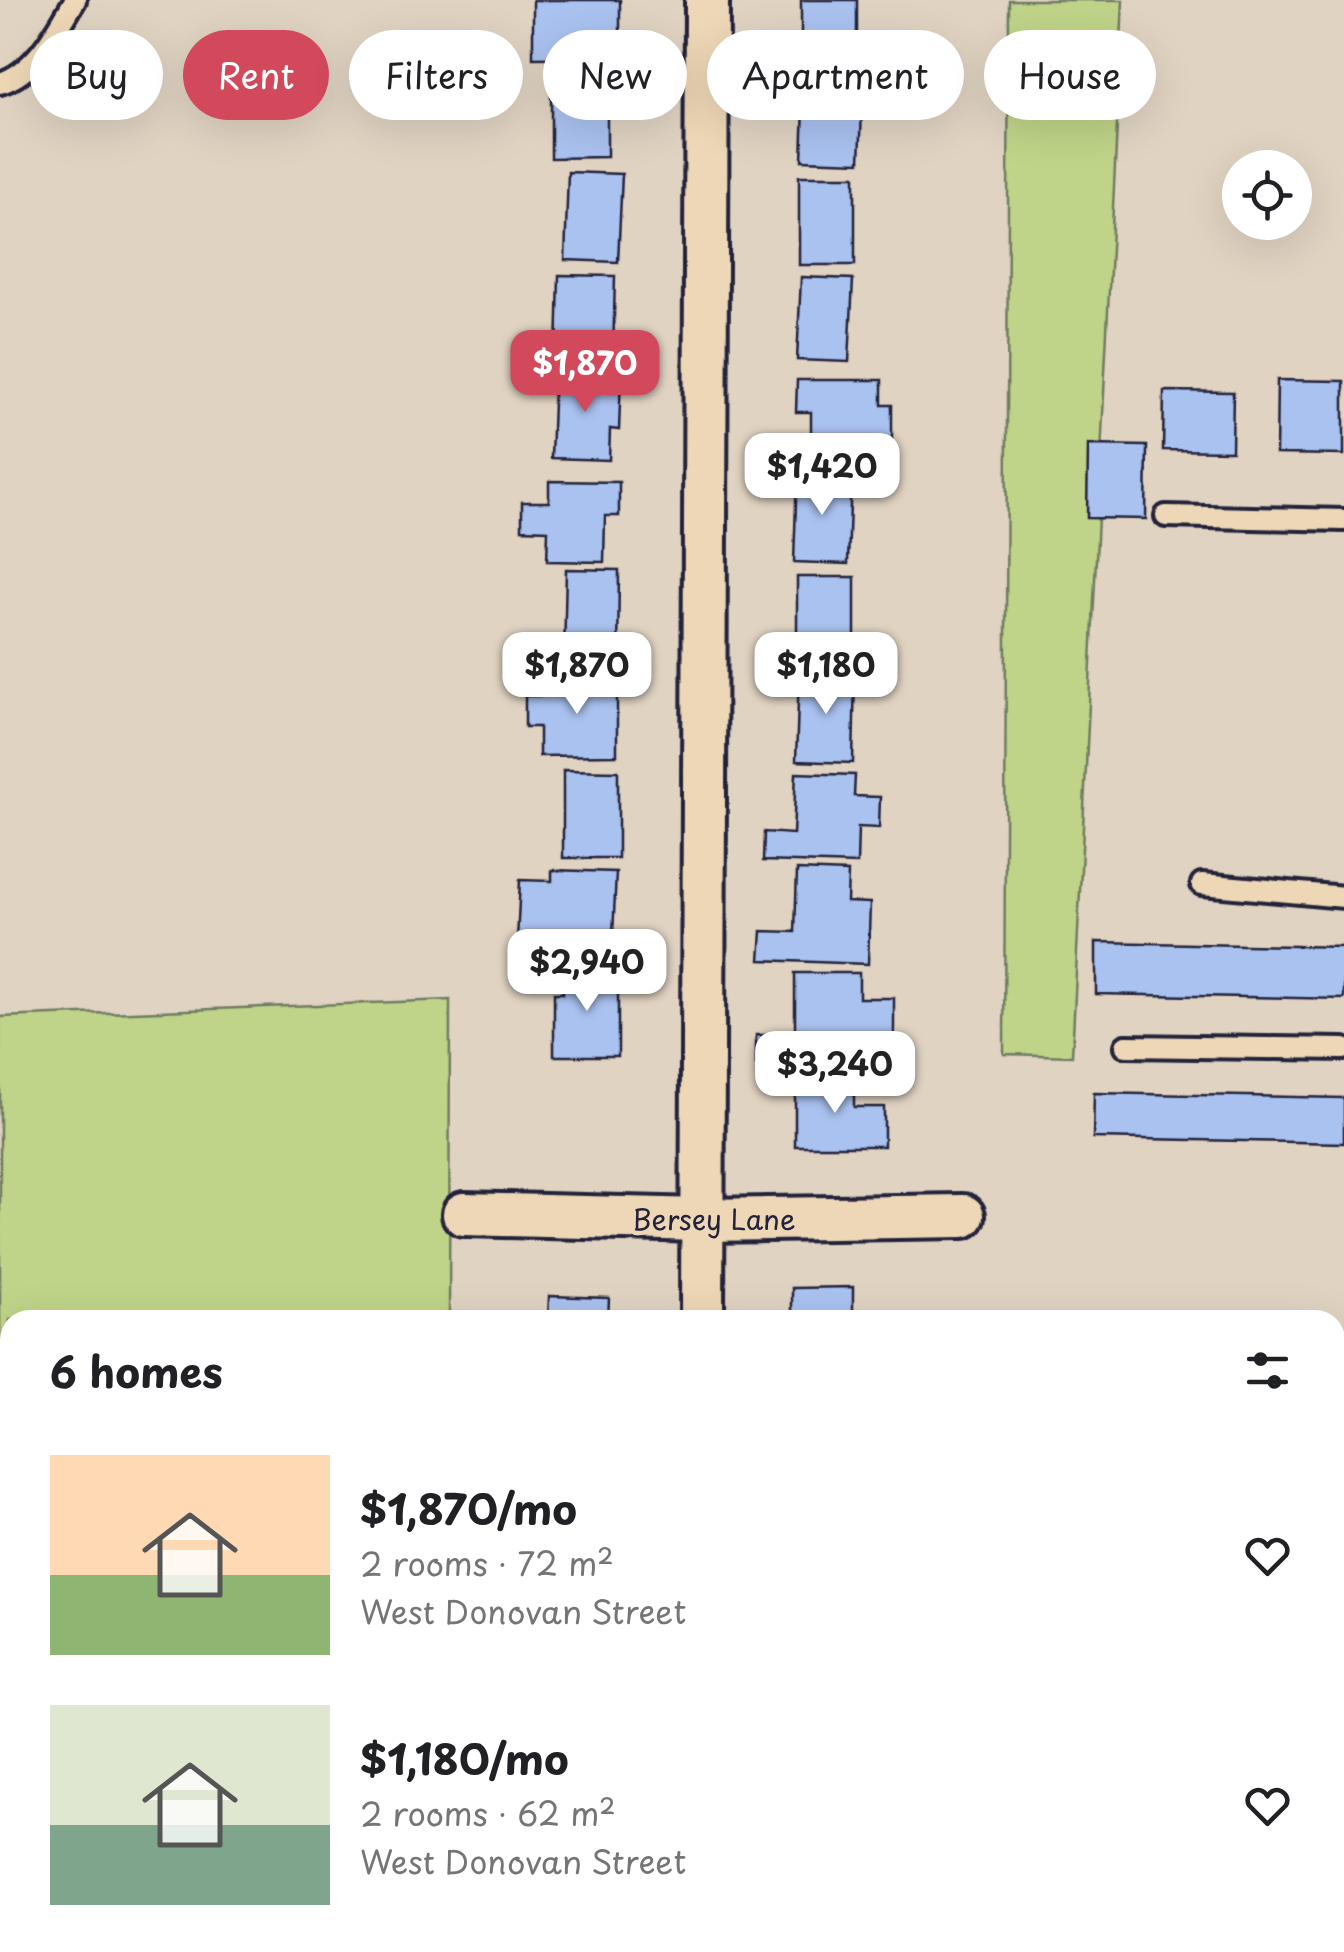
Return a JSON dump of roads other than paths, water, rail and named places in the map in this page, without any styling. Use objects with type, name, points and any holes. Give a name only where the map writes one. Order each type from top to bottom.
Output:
[{"type":"street","points":[[702,1310],[706,0]]},
{"type":"street","name":"Bersey Lane","points":[[464,1214],[702,1220],[963,1216]]},
{"type":"lane","points":[[0,84],[19,78],[46,46],[75,0]]},
{"type":"lane","points":[[1166,516],[1344,520]]},
{"type":"lane","points":[[1202,884],[1344,896]]},
{"type":"lane","points":[[1126,1046],[1344,1049]]}]
